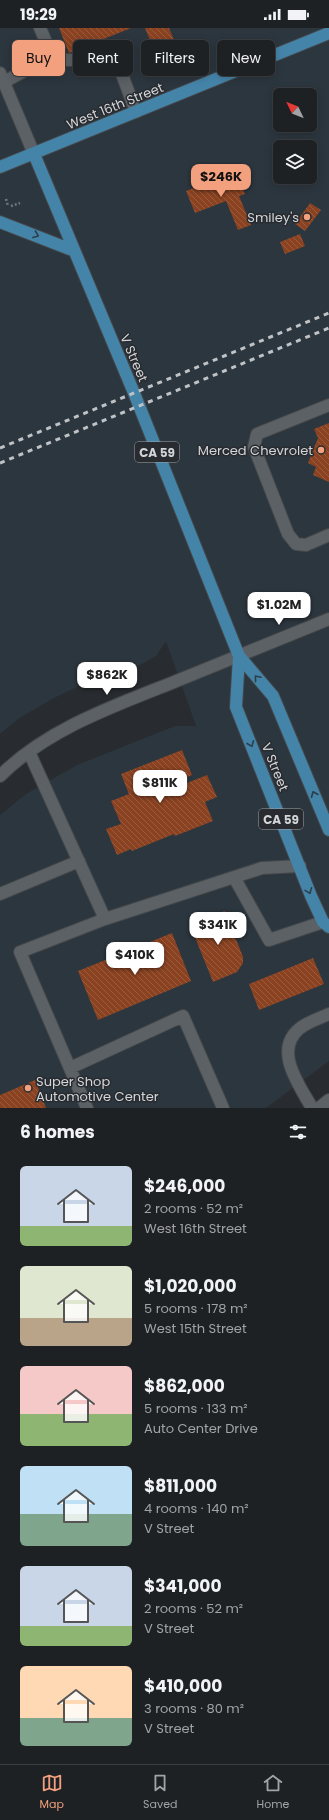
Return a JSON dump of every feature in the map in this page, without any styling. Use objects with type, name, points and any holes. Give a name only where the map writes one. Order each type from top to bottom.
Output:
[{"type":"main road","name":"West 16th Street","points":[[0,168],[329,33]]},
{"type":"main road","name":"V Street","points":[[34,154],[72,250],[134,394],[239,656],[273,696],[329,830]]},
{"type":"main road","points":[[0,222],[72,250]]},
{"type":"main road","name":"V Street","points":[[239,656],[236,708],[300,866],[326,924]]},
{"type":"street","points":[[40,28],[45,40]]},
{"type":"street","points":[[65,61],[76,61],[103,50],[110,52],[120,69],[136,112]]},
{"type":"street","points":[[2,78],[12,74]]},
{"type":"street","name":"V Street","points":[[2,78],[34,154]]},
{"type":"street","points":[[329,405],[257,434],[254,447],[288,534],[296,544],[306,545],[329,535]]},
{"type":"street","points":[[0,776],[14,762],[57,734],[103,710],[329,619]]},
{"type":"street","points":[[29,752],[105,919]]},
{"type":"street","points":[[0,894],[79,861]]},
{"type":"street","points":[[87,1108],[20,952],[105,919],[262,868],[300,866]]},
{"type":"street","points":[[234,877],[269,940],[326,924]]},
{"type":"street","points":[[312,1108],[289,1064],[288,1049],[291,1038],[299,1029],[329,1014]]},
{"type":"street","points":[[70,1068],[183,1016],[223,1108]]},
{"type":"street","points":[[319,1108],[329,1100]]},
{"type":"path","points":[[8,207],[20,203]]},
{"type":"shaded area","points":[[0,28],[329,28],[329,1061],[266,1108],[0,1108],[0,815],[26,794],[77,765],[175,726],[196,726],[166,641],[156,656],[131,670],[85,683],[52,699],[18,719],[0,734]]},
{"type":"building","points":[[59,28],[131,28],[101,40],[73,40],[73,51],[69,53]]},
{"type":"building","points":[[145,28],[169,28],[174,40],[150,40]]},
{"type":"building","points":[[236,172],[245,194],[239,196],[251,225],[238,230],[226,201],[195,213],[186,191]]},
{"type":"building","name":"Smiley's","points":[[310,203],[321,210],[305,231],[295,224]]},
{"type":"building","points":[[300,234],[305,246],[285,254],[280,242]]},
{"type":"building","name":"Merced Chevrolet","points":[[329,423],[329,482],[313,475],[316,467],[308,463],[318,438],[314,429]]},
{"type":"building","points":[[182,750],[192,775],[185,778],[187,783],[207,775],[217,797],[205,802],[213,821],[175,836],[174,834],[132,851],[131,849],[117,855],[106,829],[121,824],[111,801],[129,794],[121,774]]},
{"type":"building","points":[[225,911],[243,957],[243,963],[237,972],[213,982],[190,925]]},
{"type":"building","points":[[172,933],[191,981],[98,1020],[78,971]]},
{"type":"building","points":[[313,958],[324,984],[259,1010],[249,984]]},
{"type":"building","name":"Super Shop Automotive Center","points":[[35,1080],[46,1108],[0,1108],[0,1095]]},
{"type":"railway","points":[[0,448],[329,313]]},
{"type":"railway","points":[[0,463],[329,328]]},
{"type":"place","name":"Smiley's","points":[[307,217]]},
{"type":"place","name":"Merced Chevrolet","points":[[321,450]]},
{"type":"place","name":"Super Shop Automotive Center","points":[[28,1088]]}]
